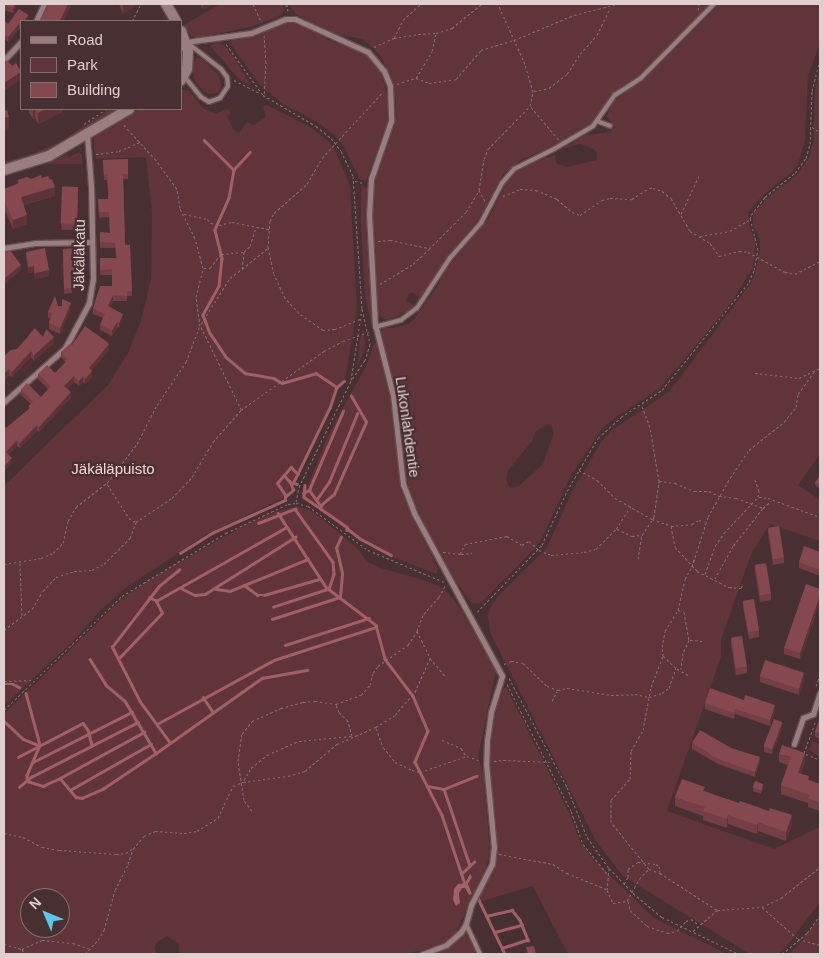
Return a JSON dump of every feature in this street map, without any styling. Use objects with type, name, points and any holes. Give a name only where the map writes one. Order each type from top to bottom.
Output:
[{"type":"street","points":[[36,20],[44,4]]},
{"type":"street","points":[[166,4],[175,20]]},
{"type":"street","name":"Lukonlahdentie","points":[[186,42],[219,39],[263,29],[285,19],[296,19],[368,52],[384,71],[390,86],[390,128],[376,163],[370,186],[373,288],[375,327],[393,395],[405,489],[414,513],[434,552],[502,676]]},
{"type":"street","points":[[182,33],[186,42],[188,61],[183,78]]},
{"type":"street","points":[[4,60],[20,43]]},
{"type":"street","points":[[4,170],[49,156],[85,130],[127,110]]},
{"type":"street","name":"Jäkäläkatu","points":[[4,402],[62,351],[73,336],[92,293],[90,155],[85,130]]},
{"type":"street","points":[[4,248],[35,243],[92,242]]},
{"type":"street","points":[[422,954],[446,945],[466,924],[471,905],[490,870],[494,853],[486,763],[490,720],[502,676]]},
{"type":"street","points":[[794,744],[803,718],[813,714],[818,708],[820,693]]},
{"type":"lane","points":[[375,327],[401,320],[417,308],[450,258],[487,213],[502,183],[514,169],[563,144],[597,122],[615,95],[641,78],[714,4]]},
{"type":"lane","points":[[183,78],[201,97],[212,102],[226,92],[228,83],[225,74],[213,62],[186,42]]},
{"type":"lane","points":[[597,122],[610,126]]},
{"type":"lane","points":[[466,924],[480,954]]},
{"type":"path","points":[[132,20],[140,4]]},
{"type":"path","points":[[253,4],[263,29],[266,60],[264,95]]},
{"type":"path","points":[[280,4],[288,7]]},
{"type":"path","points":[[394,38],[403,20],[421,4]]},
{"type":"path","points":[[368,52],[375,46],[394,38],[436,33],[452,28],[482,4]]},
{"type":"path","points":[[373,288],[413,264],[466,212],[479,190],[484,160],[488,149],[530,106],[533,92],[525,64],[498,4]]},
{"type":"path","points":[[360,319],[335,329],[323,330],[299,312],[285,298],[274,274],[268,248],[270,221],[274,213],[307,184],[322,158],[390,86],[416,78],[429,83],[456,78],[481,50],[514,40],[574,15],[617,4]]},
{"type":"path","points":[[533,92],[549,88],[567,74],[580,54],[597,35],[611,7]]},
{"type":"path","points":[[416,78],[432,52],[436,33]]},
{"type":"path","points":[[219,39],[233,51],[264,95]]},
{"type":"path","points":[[700,236],[730,231],[750,219],[754,209],[765,197],[801,166],[809,151],[812,91],[820,58]]},
{"type":"path","points":[[225,74],[320,129],[336,144],[348,163],[355,180],[362,309],[369,332],[368,351],[361,368],[350,382],[300,487],[296,503]]},
{"type":"path","points":[[530,106],[563,144]]},
{"type":"path","points":[[85,130],[105,110]]},
{"type":"path","points":[[115,116],[141,142],[177,189],[182,214],[194,238],[202,268],[196,297],[200,326],[241,410]]},
{"type":"path","points":[[811,127],[820,132]]},
{"type":"path","points":[[90,155],[119,151],[141,142]]},
{"type":"path","points":[[681,215],[699,176]]},
{"type":"path","points":[[355,180],[370,186]]},
{"type":"path","points":[[493,200],[520,189],[536,190],[557,199],[572,212],[580,215],[602,200],[610,198],[632,199],[649,188],[653,188],[662,191],[671,198],[690,231],[710,243],[719,256],[739,251],[748,252],[784,272],[795,274],[820,261]]},
{"type":"path","points":[[479,190],[484,197],[487,213]]},
{"type":"path","points":[[182,214],[207,219],[219,225],[232,222],[270,229]]},
{"type":"path","points":[[475,614],[539,550],[547,538],[578,470],[605,430],[662,390],[749,282],[757,258],[757,240],[750,219]]},
{"type":"path","points":[[242,269],[244,252],[250,246],[256,226]]},
{"type":"path","points":[[371,239],[390,240],[429,249]]},
{"type":"path","points":[[4,564],[20,563],[41,558],[53,553],[63,543],[68,521],[76,507],[107,483],[137,444],[157,405],[186,362],[200,326],[230,278],[268,248]]},
{"type":"path","points":[[202,268],[210,268],[221,254],[244,252]]},
{"type":"path","points":[[350,382],[362,309]]},
{"type":"path","points":[[4,630],[32,609],[43,591],[56,578],[74,572],[92,570],[104,564],[130,538],[136,522],[172,498],[192,477],[213,442],[241,410],[324,351],[358,335],[369,332]]},
{"type":"path","points":[[755,373],[799,378],[820,368]]},
{"type":"path","points":[[716,910],[660,873],[649,869],[611,822],[611,800],[630,779],[631,751],[643,730],[654,676],[663,656],[665,631],[678,610],[685,579],[692,567],[706,523],[719,496],[749,450],[784,422],[796,407],[798,394],[815,371]]},
{"type":"path","points":[[638,559],[642,535],[652,520],[658,504],[659,480],[650,427],[642,405]]},
{"type":"path","points":[[578,470],[596,480],[615,498],[652,520],[670,526],[692,524],[700,520],[706,523]]},
{"type":"path","points":[[659,480],[675,482],[694,491],[709,490],[719,496],[754,503],[763,508]]},
{"type":"path","points":[[704,575],[715,546],[724,533],[758,497],[759,491],[755,480]]},
{"type":"path","points":[[107,483],[129,518],[136,522]]},
{"type":"path","points":[[758,497],[820,517]]},
{"type":"path","points":[[714,578],[733,546],[771,500]]},
{"type":"path","points":[[4,710],[113,603],[127,592],[238,527],[276,509],[296,503],[312,508],[368,550],[447,583],[439,597],[423,614],[417,630],[408,645],[373,673],[370,685],[362,694],[336,704],[315,700],[303,702],[281,708],[252,721],[242,734],[238,747],[238,761],[243,782],[244,800],[252,811]]},
{"type":"path","points":[[460,554],[465,544],[507,536],[522,545],[529,541],[539,550],[551,555],[596,549],[616,528],[631,506]]},
{"type":"path","points":[[670,526],[675,547],[692,567],[729,588],[741,588],[743,584]]},
{"type":"path","points":[[616,528],[632,536],[642,535]]},
{"type":"path","points":[[434,552],[472,553]]},
{"type":"path","points":[[692,567],[694,559]]},
{"type":"path","points":[[20,563],[22,618]]},
{"type":"path","points":[[678,610],[684,612],[690,640],[683,653],[681,670]]},
{"type":"path","points":[[417,630],[430,658],[445,676]]},
{"type":"path","points":[[690,640],[703,641]]},
{"type":"path","points":[[663,656],[676,668],[688,675]]},
{"type":"path","points":[[4,833],[23,837],[42,847],[116,854],[126,853],[133,849],[144,836],[155,830],[184,833],[197,831],[218,818],[234,786],[243,782],[288,776],[305,771],[337,744],[376,727],[395,715],[414,692],[430,658]]},
{"type":"path","points":[[676,668],[669,688],[662,693],[649,697],[635,694],[611,695],[568,688],[558,690],[547,686],[523,663],[511,661],[502,664],[575,804],[587,837],[609,868],[633,893],[662,917],[739,954]]},
{"type":"path","points":[[502,676],[571,811],[583,844],[608,875]]},
{"type":"path","points":[[4,681],[34,680]]},
{"type":"path","points":[[552,701],[558,690]]},
{"type":"path","points":[[336,704],[339,712],[348,721],[352,736]]},
{"type":"path","points":[[804,753],[818,708]]},
{"type":"path","points":[[376,727],[382,747],[395,762],[412,770],[420,772],[467,756]]},
{"type":"path","points":[[243,782],[251,768],[267,755],[299,741],[352,736]]},
{"type":"path","points":[[442,740],[461,748],[467,756],[486,763],[503,760],[553,762]]},
{"type":"path","points":[[794,744],[804,753],[820,760]]},
{"type":"path","points":[[85,954],[91,949],[104,930],[115,890],[133,849]]},
{"type":"path","points":[[494,853],[553,864],[567,873],[607,890]]},
{"type":"path","points":[[624,884],[628,877],[628,869],[638,862],[659,866],[660,873]]},
{"type":"path","points":[[693,931],[716,910],[762,907],[781,898],[820,867]]},
{"type":"path","points":[[609,868],[607,890],[613,904],[628,901]]},
{"type":"path","points":[[649,869],[639,879],[628,901],[630,910],[646,926],[667,934],[677,931],[691,919],[699,924]]},
{"type":"path","points":[[762,907],[798,939],[820,945]]},
{"type":"path","points":[[782,954],[807,932],[820,914]]},
{"type":"path","points":[[4,944],[22,949],[42,940],[73,943],[91,949]]},
{"type":"path","points":[[22,949],[25,954]]},
{"type":"green space","points":[[220,4],[282,4],[284,10],[278,17],[253,26],[198,38],[191,36],[184,25]]},
{"type":"green space","points":[[289,4],[710,4],[637,77],[610,95],[599,115],[586,127],[544,150],[522,159],[503,174],[478,221],[454,248],[421,298],[417,302],[408,311],[388,320],[381,317],[377,311],[371,210],[372,182],[393,128],[396,100],[391,77],[380,55],[363,39],[336,34],[296,14]],"holes":[[[410,293],[414,293],[418,297],[417,302],[413,305],[405,301]]]},
{"type":"green space","points":[[720,4],[820,4],[820,44],[808,75],[805,141],[798,164],[793,171],[763,195],[748,213],[749,226],[755,240],[755,257],[752,269],[731,303],[660,388],[613,419],[601,430],[571,475],[542,538],[535,548],[481,603],[472,604],[453,577],[410,497],[396,401],[380,332],[384,328],[408,324],[414,319],[435,290],[447,268],[489,218],[505,185],[516,172],[529,163],[553,156],[556,154],[585,135],[611,132],[614,127],[607,116],[613,102],[645,78]],"holes":[[[580,144],[594,149],[597,153],[597,160],[567,167],[557,164],[556,154],[571,146]],[[548,424],[552,427],[554,433],[543,464],[519,486],[509,487],[506,478],[507,472],[533,440],[535,432]]]},
{"type":"green space","points":[[296,22],[326,39],[365,53],[380,71],[388,94],[389,120],[366,181],[359,179],[345,148],[335,136],[319,123],[283,104],[261,86],[229,42],[231,39],[258,34],[283,23]]},
{"type":"green space","points":[[218,42],[224,45],[235,59],[251,86],[240,80],[211,47],[211,45]]},
{"type":"green space","points":[[196,58],[206,62],[219,76],[222,86],[218,93],[208,94],[197,85],[192,71]]},
{"type":"green space","points":[[820,65],[820,454],[798,485],[820,500],[820,541],[770,524],[752,552],[721,639],[721,657],[667,811],[774,849],[820,827],[820,902],[786,947],[778,954],[750,954],[623,876],[596,841],[490,632],[488,614],[492,604],[503,591],[546,549],[574,488],[602,441],[611,431],[670,391],[751,283],[756,271],[760,249],[759,238],[753,224],[753,214],[767,198],[797,175],[809,158],[813,143],[815,91]]},
{"type":"green space","name":"Jäkäläpuisto","points":[[182,89],[189,91],[203,108],[216,114],[226,109],[229,110],[230,114],[227,116],[233,129],[239,133],[247,122],[253,125],[265,118],[266,114],[263,107],[267,105],[312,128],[330,143],[336,152],[350,186],[357,308],[346,374],[286,497],[207,534],[125,588],[99,612],[73,641],[4,706],[4,486],[108,385],[128,353],[141,321],[151,278],[152,213],[146,157],[96,159],[94,138],[104,128],[138,110],[182,110]]},
{"type":"green space","points":[[108,110],[115,110],[65,142],[65,139]]},
{"type":"green space","points":[[56,144],[60,145],[37,157],[4,166],[4,162],[35,153]]},
{"type":"green space","points":[[79,152],[82,155],[82,164],[43,164],[65,156],[69,157]]},
{"type":"green space","points":[[361,184],[367,188],[372,327],[365,297],[361,228]]},
{"type":"green space","points":[[364,330],[365,348],[357,368],[360,340]]},
{"type":"green space","points":[[376,339],[389,387],[401,491],[438,569],[436,574],[378,551],[346,530],[304,495],[328,436],[367,364]]},
{"type":"green space","points":[[297,506],[313,512],[355,546],[368,562],[381,568],[439,586],[448,593],[462,611],[496,669],[478,757],[484,776],[490,853],[486,869],[456,932],[446,941],[429,949],[403,954],[179,954],[179,944],[167,936],[157,942],[154,948],[157,954],[4,954],[4,714],[123,598],[156,576],[245,525],[272,513]],"holes":[[[469,874],[471,875],[468,884],[472,893],[468,894],[465,888],[462,888],[459,893],[460,902],[455,906],[453,900],[454,889],[458,884],[465,883]]]},
{"type":"green space","points":[[506,687],[568,811],[580,841],[593,859],[654,918],[727,954],[568,954],[533,886],[475,903],[496,862],[490,759],[492,731],[498,701],[502,690]]},
{"type":"green space","points":[[812,741],[820,744],[820,757],[809,750]]},
{"type":"green space","points":[[820,915],[820,954],[789,954],[802,941]]},
{"type":"green space","points":[[465,932],[477,954],[434,954],[444,950]]},
{"type":"shaded area","points":[[470,874],[472,877],[468,884],[472,894],[469,895],[465,888],[462,888],[459,893],[460,903],[456,906],[453,900],[454,889],[458,884],[465,883]]},
{"type":"building","points":[[4,4],[15,4],[13,8]]},
{"type":"building","points":[[49,4],[68,4],[60,20],[41,20]]},
{"type":"building","points":[[19,9],[28,15],[25,20],[20,20],[20,24],[8,37],[4,34],[4,20],[8,24]]},
{"type":"building","points":[[7,60],[12,66],[16,63],[20,73],[4,83],[4,62]]},
{"type":"building","points":[[7,110],[9,117],[4,118],[4,111]]},
{"type":"building","points":[[128,159],[128,174],[123,174],[125,245],[130,245],[132,291],[127,291],[127,296],[113,295],[108,306],[123,314],[119,323],[117,322],[112,330],[100,325],[105,314],[93,308],[100,286],[112,286],[112,269],[100,270],[100,258],[117,258],[115,243],[100,242],[100,232],[110,233],[109,212],[99,212],[98,199],[108,199],[109,193],[107,174],[104,175],[103,160]]},
{"type":"building","points":[[41,175],[42,178],[48,176],[50,180],[52,179],[55,187],[21,197],[27,215],[13,220],[4,200],[4,189],[19,183],[18,180],[27,177],[31,179]]},
{"type":"building","points":[[62,186],[78,187],[77,224],[61,223]]},
{"type":"building","points":[[45,248],[49,270],[35,273],[34,266],[29,267],[26,252]]},
{"type":"building","points":[[77,248],[77,256],[80,256],[80,263],[77,263],[77,272],[70,272],[72,288],[64,289],[63,249]]},
{"type":"building","points":[[5,250],[7,253],[10,250],[21,265],[5,278],[4,252]]},
{"type":"building","points":[[55,296],[58,306],[62,306],[62,299],[71,303],[60,328],[49,323],[52,313],[48,312]]},
{"type":"building","points":[[85,326],[109,344],[89,368],[92,371],[85,379],[83,376],[79,381],[74,376],[64,386],[71,392],[39,427],[37,425],[20,443],[17,440],[6,452],[12,458],[4,466],[4,425],[6,428],[30,408],[29,406],[33,402],[21,389],[27,383],[41,397],[51,386],[38,374],[47,365],[55,373],[65,363],[67,359],[61,352],[71,343],[72,345]]},
{"type":"building","points":[[35,328],[43,337],[46,329],[54,337],[34,355],[31,351],[12,372],[9,369],[4,374],[4,356],[11,350],[17,349]]},
{"type":"building","points":[[820,475],[820,486],[815,483]]},
{"type":"building","points":[[779,526],[784,558],[773,559],[768,528]]},
{"type":"building","points":[[804,546],[820,552],[820,570],[799,562]]},
{"type":"building","points":[[766,563],[771,594],[760,595],[755,565]]},
{"type":"building","points":[[806,584],[820,589],[820,595],[800,653],[784,648]]},
{"type":"building","points":[[754,599],[759,631],[748,632],[743,601]]},
{"type":"building","points":[[742,636],[747,667],[736,668],[731,638]]},
{"type":"building","points":[[765,660],[804,673],[799,689],[760,676]]},
{"type":"building","points":[[710,688],[744,700],[745,695],[775,705],[770,720],[735,709],[734,713],[705,703]]},
{"type":"building","points":[[820,717],[820,733],[815,732]]},
{"type":"building","points":[[774,719],[782,722],[772,749],[764,746]]},
{"type":"building","points":[[700,730],[731,748],[760,757],[755,772],[718,759],[692,743]]},
{"type":"building","points":[[782,745],[805,753],[798,773],[809,776],[808,780],[820,784],[820,803],[808,798],[810,795],[781,785],[791,757],[779,754]]},
{"type":"building","points":[[682,779],[705,787],[703,791],[739,803],[740,801],[769,811],[770,808],[792,815],[786,832],[758,822],[757,825],[728,815],[727,819],[703,811],[705,807],[675,797]]},
{"type":"building","points":[[755,781],[763,784],[761,791],[752,788]]},
{"type":"building","points":[[534,946],[536,954],[528,954],[526,947]]},
{"type":"waterway","points":[[204,140],[234,170],[229,198],[215,230],[222,258],[219,286],[203,315],[210,333],[226,357],[245,373],[274,378],[282,383],[316,373],[337,387],[330,408],[294,482]]},
{"type":"waterway","points":[[234,169],[250,152]]},
{"type":"waterway","points":[[337,387],[344,381]]},
{"type":"waterway","points":[[321,505],[334,494],[366,422],[351,396]]},
{"type":"waterway","points":[[303,493],[309,490],[343,411]]},
{"type":"waterway","points":[[317,499],[329,482],[357,414]]},
{"type":"waterway","points":[[274,505],[285,500],[285,495],[277,483],[291,467],[298,474]]},
{"type":"waterway","points":[[284,475],[290,482],[297,484]]},
{"type":"waterway","points":[[285,497],[293,490],[290,482]]},
{"type":"waterway","points":[[305,485],[304,497],[347,527],[347,530]]},
{"type":"waterway","points":[[310,491],[321,506]]},
{"type":"waterway","points":[[180,553],[212,533],[274,505]]},
{"type":"waterway","points":[[258,523],[295,509],[333,562],[334,574],[329,589],[274,607]]},
{"type":"waterway","points":[[278,513],[326,587],[376,625],[385,659],[413,696],[428,731],[415,762],[442,815],[465,884]]},
{"type":"waterway","points":[[156,601],[287,527]]},
{"type":"waterway","points":[[348,529],[361,539],[391,555]]},
{"type":"waterway","points":[[181,588],[195,595],[205,594],[295,537]]},
{"type":"waterway","points":[[272,619],[340,597],[342,573],[336,548],[341,537]]},
{"type":"waterway","points":[[216,589],[230,591],[308,559]]},
{"type":"waterway","points":[[170,743],[140,702],[112,647],[159,586],[179,570]]},
{"type":"waterway","points":[[244,585],[258,595],[264,595],[319,579]]},
{"type":"waterway","points":[[119,658],[162,613],[156,601],[150,598]]},
{"type":"waterway","points":[[285,645],[369,618]]},
{"type":"waterway","points":[[157,724],[274,660],[376,627]]},
{"type":"waterway","points":[[90,659],[106,685],[125,701],[156,753],[262,678],[307,670]]},
{"type":"waterway","points":[[4,684],[13,684],[19,687]]},
{"type":"waterway","points":[[26,693],[40,745],[27,775],[27,781],[43,786],[60,778],[76,797],[82,798],[104,788],[156,753]]},
{"type":"waterway","points":[[203,697],[213,712]]},
{"type":"waterway","points":[[33,762],[132,712]]},
{"type":"waterway","points":[[4,721],[23,739],[38,745]]},
{"type":"waterway","points":[[19,787],[31,777],[138,722]]},
{"type":"waterway","points":[[18,757],[83,723],[88,730],[92,745]]},
{"type":"waterway","points":[[60,778],[144,732]]},
{"type":"waterway","points":[[70,790],[151,744]]},
{"type":"waterway","points":[[444,789],[477,776]]},
{"type":"waterway","points":[[428,786],[444,789],[470,866]]},
{"type":"waterway","points":[[461,874],[474,862]]},
{"type":"waterway","points":[[478,898],[505,954]]},
{"type":"waterway","points":[[486,916],[512,910],[520,920],[528,940],[503,948]]},
{"type":"waterway","points":[[495,932],[522,925]]}]
